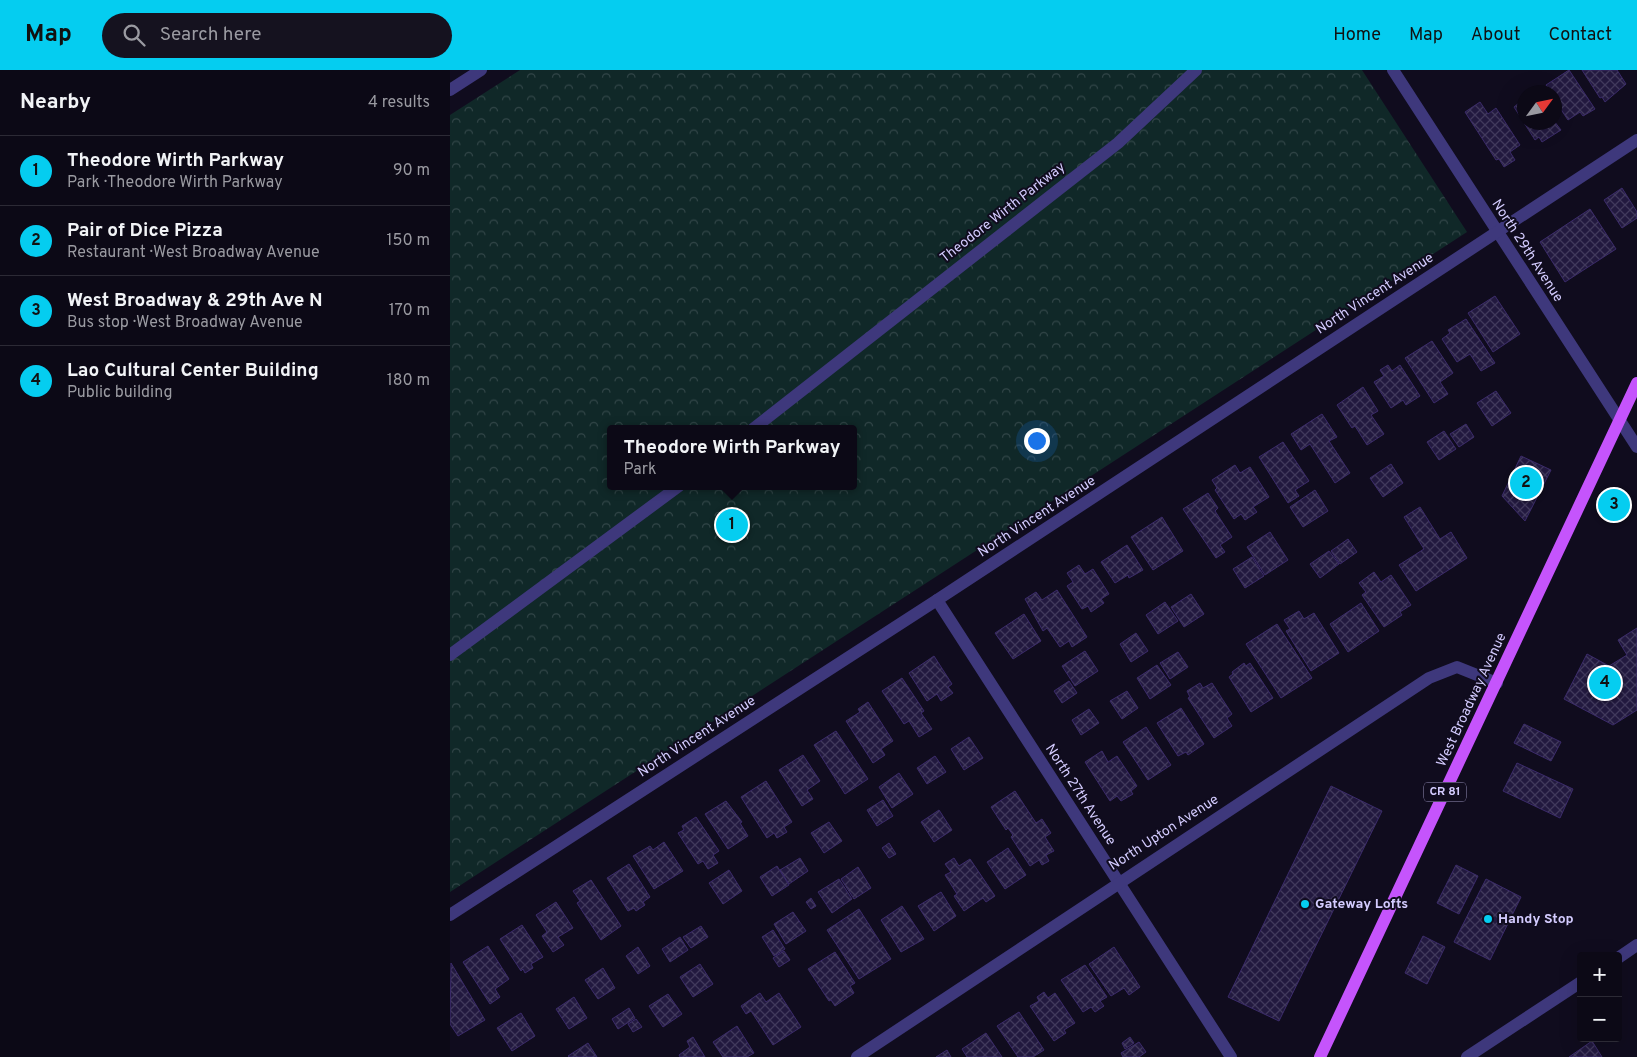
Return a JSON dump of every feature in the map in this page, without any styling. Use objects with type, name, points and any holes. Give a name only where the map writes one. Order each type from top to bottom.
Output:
[{"type":"main road","name":"West Broadway Avenue","points":[[1320,1057],[1621,421],[1637,382]]},
{"type":"street","points":[[450,90],[481,70]]},
{"type":"street","name":"Theodore Wirth Parkway","points":[[758,425],[1118,142],[1196,70]]},
{"type":"street","name":"North 29th Avenue","points":[[1393,70],[1637,447]]},
{"type":"street","name":"North Vincent Avenue","points":[[450,915],[937,600],[1637,140]]},
{"type":"street","points":[[450,656],[674,490]]},
{"type":"street","name":"North 27th Avenue","points":[[937,600],[1230,1057]]},
{"type":"street","name":"North Upton Avenue","points":[[856,1057],[1429,678],[1457,666],[1497,683]]},
{"type":"street","points":[[1622,955],[1637,945]]},
{"type":"street","points":[[1467,1057],[1577,985]]},
{"type":"green space","points":[[520,70],[1362,70],[1467,232],[450,892],[450,115]]},
{"type":"building","points":[[1569,70],[1595,109],[1583,116],[1580,112],[1568,120],[1562,111],[1562,85],[1546,85]]},
{"type":"building","points":[[1582,70],[1617,70],[1626,84],[1605,102],[1602,97],[1600,98]]},
{"type":"building","points":[[1480,102],[1488,114],[1496,108],[1520,145],[1510,152],[1515,160],[1504,167],[1499,159],[1496,160],[1465,112]]},
{"type":"building","points":[[1529,130],[1561,130],[1542,142],[1539,137],[1535,140]]},
{"type":"building","points":[[1622,188],[1637,212],[1637,218],[1622,228],[1604,200]]},
{"type":"building","points":[[1590,209],[1616,249],[1565,282],[1540,242]]},
{"type":"building","points":[[1495,296],[1520,334],[1493,352],[1468,313]]},
{"type":"building","points":[[1466,319],[1495,363],[1481,371],[1470,354],[1457,362],[1442,339],[1450,333],[1448,330]]},
{"type":"building","points":[[1432,341],[1453,373],[1440,382],[1448,394],[1434,403],[1405,358]]},
{"type":"building","points":[[1388,365],[1392,371],[1400,365],[1420,396],[1406,405],[1403,400],[1391,408],[1374,382],[1384,376],[1380,370]]},
{"type":"building","points":[[1363,387],[1378,411],[1371,415],[1384,434],[1367,445],[1355,426],[1352,428],[1337,405]]},
{"type":"building","points":[[1496,391],[1511,413],[1492,426],[1477,403]]},
{"type":"building","points":[[1322,414],[1337,437],[1329,441],[1350,473],[1335,483],[1310,444],[1301,450],[1291,434]]},
{"type":"building","points":[[1466,424],[1474,437],[1459,447],[1450,434]]},
{"type":"building","points":[[1444,431],[1456,449],[1439,460],[1427,442]]},
{"type":"building","points":[[1283,442],[1309,481],[1295,490],[1299,496],[1288,503],[1259,457]]},
{"type":"building","points":[[1521,456],[1551,470],[1525,521],[1502,496]]},
{"type":"building","points":[[1391,464],[1403,483],[1383,497],[1370,478]]},
{"type":"building","points":[[1235,465],[1240,473],[1250,467],[1269,497],[1253,507],[1257,512],[1245,520],[1241,514],[1234,519],[1215,490],[1217,488],[1212,480]]},
{"type":"building","points":[[1315,490],[1328,511],[1303,527],[1290,507]]},
{"type":"building","points":[[1208,493],[1218,508],[1215,511],[1232,537],[1220,545],[1225,552],[1216,558],[1183,509]]},
{"type":"building","points":[[1420,507],[1440,539],[1451,532],[1467,558],[1416,591],[1399,565],[1424,549],[1404,517]]},
{"type":"building","points":[[1162,517],[1183,551],[1153,570],[1131,537]]},
{"type":"building","points":[[1270,532],[1288,560],[1265,575],[1247,547]]},
{"type":"building","points":[[1348,539],[1357,552],[1340,564],[1331,551]]},
{"type":"building","points":[[1127,545],[1143,570],[1129,578],[1128,575],[1115,583],[1101,562]]},
{"type":"building","points":[[1329,551],[1339,564],[1320,578],[1310,564]]},
{"type":"building","points":[[1252,557],[1264,576],[1245,588],[1233,569]]},
{"type":"building","points":[[1079,565],[1085,574],[1093,569],[1109,594],[1101,599],[1104,603],[1091,612],[1088,606],[1082,609],[1067,586],[1073,582],[1067,573]]},
{"type":"building","points":[[1374,572],[1381,582],[1391,575],[1411,605],[1400,612],[1402,615],[1384,627],[1362,595],[1366,592],[1359,583]]},
{"type":"building","points":[[1057,590],[1087,637],[1072,647],[1069,641],[1060,647],[1047,628],[1043,631],[1025,599],[1036,592],[1042,600]]},
{"type":"building","points":[[1191,594],[1204,614],[1184,627],[1171,607]]},
{"type":"building","points":[[1165,602],[1178,621],[1158,634],[1146,615]]},
{"type":"building","points":[[1361,603],[1379,631],[1348,652],[1330,624]]},
{"type":"building","points":[[1299,611],[1304,619],[1314,613],[1339,653],[1311,671],[1286,631],[1290,629],[1284,620]]},
{"type":"building","points":[[1024,614],[1041,641],[1013,659],[995,633]]},
{"type":"building","points":[[1277,624],[1312,678],[1281,698],[1246,644]]},
{"type":"building","points":[[1637,628],[1637,710],[1613,725],[1564,699],[1587,654],[1609,666],[1627,655],[1618,640]]},
{"type":"building","points":[[1136,633],[1148,651],[1131,662],[1120,644]]},
{"type":"building","points":[[1085,651],[1098,671],[1075,686],[1062,666]]},
{"type":"building","points":[[1178,652],[1188,667],[1170,679],[1160,663]]},
{"type":"building","points":[[934,656],[952,684],[948,687],[953,693],[941,701],[937,694],[927,701],[909,673]]},
{"type":"building","points":[[1244,663],[1246,666],[1250,663],[1273,698],[1251,712],[1229,677],[1233,674],[1232,672]]},
{"type":"building","points":[[1157,665],[1171,685],[1150,699],[1137,678]]},
{"type":"building","points":[[902,678],[924,711],[921,713],[932,729],[919,737],[909,721],[904,724],[882,691]]},
{"type":"building","points":[[1069,681],[1077,693],[1062,703],[1054,691]]},
{"type":"building","points":[[1200,683],[1203,688],[1212,683],[1232,714],[1227,718],[1232,726],[1214,738],[1188,698],[1190,697],[1187,691]]},
{"type":"building","points":[[1127,691],[1138,708],[1122,719],[1110,701]]},
{"type":"building","points":[[868,702],[893,741],[881,749],[885,755],[873,763],[846,721],[860,712],[858,709]]},
{"type":"building","points":[[1181,708],[1204,744],[1188,755],[1186,752],[1178,756],[1157,723]]},
{"type":"building","points":[[1089,709],[1099,723],[1081,735],[1072,720]]},
{"type":"building","points":[[1524,724],[1561,742],[1551,761],[1514,743]]},
{"type":"building","points":[[1146,727],[1171,765],[1148,780],[1123,742]]},
{"type":"building","points":[[836,731],[868,779],[845,794],[814,745]]},
{"type":"building","points":[[969,737],[983,758],[964,770],[951,749]]},
{"type":"building","points":[[1102,751],[1108,762],[1117,756],[1137,786],[1131,791],[1133,794],[1121,801],[1117,796],[1110,801],[1085,762]]},
{"type":"building","points":[[803,755],[820,781],[807,790],[813,799],[802,806],[779,770]]},
{"type":"building","points":[[935,756],[946,772],[927,784],[917,768]]},
{"type":"building","points":[[1517,763],[1573,789],[1560,818],[1503,791]]},
{"type":"building","points":[[899,773],[913,794],[892,808],[879,787]]},
{"type":"building","points":[[766,781],[792,822],[784,827],[787,832],[777,838],[774,833],[767,838],[741,797]]},
{"type":"building","name":"Gateway Lofts","points":[[1331,786],[1382,811],[1279,1021],[1228,997]]},
{"type":"building","points":[[1015,791],[1036,823],[1042,819],[1051,833],[1045,837],[1054,851],[1046,855],[1049,861],[1042,865],[1039,860],[1030,866],[1011,837],[1013,835],[1008,828],[1006,830],[991,807]]},
{"type":"building","points":[[883,800],[893,816],[877,826],[867,810]]},
{"type":"building","points":[[726,801],[742,822],[740,823],[748,836],[728,849],[705,814]]},
{"type":"building","points":[[939,810],[952,830],[934,842],[921,822]]},
{"type":"building","points":[[696,817],[719,851],[713,855],[718,863],[708,869],[703,861],[698,864],[678,833],[684,830],[682,826]]},
{"type":"building","points":[[829,822],[842,841],[824,853],[811,833]]},
{"type":"building","points":[[664,842],[683,871],[654,889],[633,856],[650,846],[653,850]]},
{"type":"building","points":[[889,843],[896,854],[889,858],[882,848]]},
{"type":"building","points":[[1008,848],[1026,875],[1005,889],[987,862]]},
{"type":"building","points":[[800,858],[808,871],[789,884],[780,870]]},
{"type":"building","points":[[954,858],[959,866],[970,859],[995,896],[986,902],[983,898],[964,911],[954,896],[957,894],[945,875],[951,872],[945,864]]},
{"type":"building","points":[[629,864],[650,897],[643,902],[645,905],[636,911],[634,908],[628,911],[607,878]]},
{"type":"building","points":[[1456,865],[1478,876],[1459,914],[1437,903]]},
{"type":"building","points":[[777,866],[789,885],[772,896],[760,877]]},
{"type":"building","points":[[858,867],[871,888],[854,899],[841,879]]},
{"type":"building","points":[[729,870],[742,891],[723,904],[709,883]]},
{"type":"building","points":[[839,879],[852,899],[832,913],[818,892]]},
{"type":"building","name":"Handy Stop","points":[[1486,879],[1521,897],[1490,960],[1454,942]]},
{"type":"building","points":[[591,880],[621,926],[601,940],[577,903],[580,901],[573,891]]},
{"type":"building","points":[[941,892],[956,916],[934,931],[918,906]]},
{"type":"building","points":[[811,898],[816,906],[811,909],[806,902]]},
{"type":"building","points":[[556,902],[573,928],[558,937],[564,945],[553,952],[542,936],[547,932],[536,915]]},
{"type":"building","points":[[902,906],[924,939],[901,952],[881,920]]},
{"type":"building","points":[[859,909],[891,959],[859,979],[827,930]]},
{"type":"building","points":[[793,912],[806,931],[786,944],[774,924]]},
{"type":"building","points":[[522,925],[543,957],[531,964],[533,968],[525,973],[523,969],[521,971],[500,939]]},
{"type":"building","points":[[701,926],[708,937],[691,948],[683,937]]},
{"type":"building","points":[[773,930],[785,949],[774,956],[762,937]]},
{"type":"building","points":[[1423,936],[1445,947],[1427,984],[1405,973]]},
{"type":"building","points":[[680,937],[688,950],[670,962],[662,949]]},
{"type":"building","points":[[488,946],[509,979],[495,989],[500,997],[490,1004],[463,962]]},
{"type":"building","points":[[638,947],[650,966],[638,974],[626,956]]},
{"type":"building","points":[[1114,947],[1140,987],[1129,995],[1124,988],[1111,996],[1089,964]]},
{"type":"building","points":[[784,951],[790,960],[779,967],[773,958]]},
{"type":"building","points":[[835,952],[855,983],[850,986],[854,993],[835,1006],[831,1000],[829,1001],[808,969]]},
{"type":"building","points":[[451,963],[485,1020],[458,1036],[450,1024]]},
{"type":"building","points":[[700,964],[713,984],[693,997],[680,977]]},
{"type":"building","points":[[1085,965],[1107,997],[1100,1001],[1104,1006],[1095,1012],[1091,1007],[1083,1012],[1061,980]]},
{"type":"building","points":[[603,968],[615,988],[598,999],[585,980]]},
{"type":"building","points":[[1044,992],[1048,998],[1055,993],[1075,1023],[1064,1030],[1066,1033],[1054,1041],[1030,1006],[1039,1001],[1037,997]]},
{"type":"building","points":[[760,993],[766,1002],[779,993],[801,1027],[773,1045],[751,1011],[746,1014],[741,1006]]},
{"type":"building","points":[[668,994],[682,1014],[663,1027],[649,1006]]},
{"type":"building","points":[[574,997],[587,1018],[569,1029],[556,1009]]},
{"type":"building","points":[[629,1008],[635,1018],[618,1029],[612,1019]]},
{"type":"building","points":[[1019,1012],[1044,1050],[1033,1057],[1018,1057],[997,1026]]},
{"type":"building","points":[[521,1013],[535,1036],[512,1051],[497,1028]]},
{"type":"building","points":[[636,1019],[642,1027],[633,1032],[628,1024]]},
{"type":"building","points":[[737,1026],[754,1053],[747,1057],[723,1057],[713,1042]]},
{"type":"building","points":[[986,1033],[1002,1057],[967,1057],[962,1049]]},
{"type":"building","points":[[693,1037],[705,1057],[680,1057],[679,1055],[690,1047],[687,1041]]},
{"type":"building","points":[[1130,1037],[1134,1043],[1125,1049],[1122,1043]]},
{"type":"building","points":[[1139,1042],[1146,1052],[1139,1057],[1123,1057],[1121,1053]]},
{"type":"building","points":[[1593,1042],[1602,1057],[1569,1057]]},
{"type":"building","points":[[588,1043],[597,1057],[568,1056]]},
{"type":"building","points":[[947,1050],[951,1057],[936,1057]]},
{"type":"place","name":"Pair of Dice Pizza","points":[[1526,483]]},
{"type":"place","name":"West Broadway & 29th Ave N","points":[[1614,505]]},
{"type":"place","name":"Theodore Wirth Parkway","points":[[732,525]]},
{"type":"place","name":"Lao Cultural Center Building","points":[[1605,683]]},
{"type":"place","name":"Gateway Lofts","points":[[1305,904]]},
{"type":"place","name":"Handy Stop","points":[[1488,919]]}]
